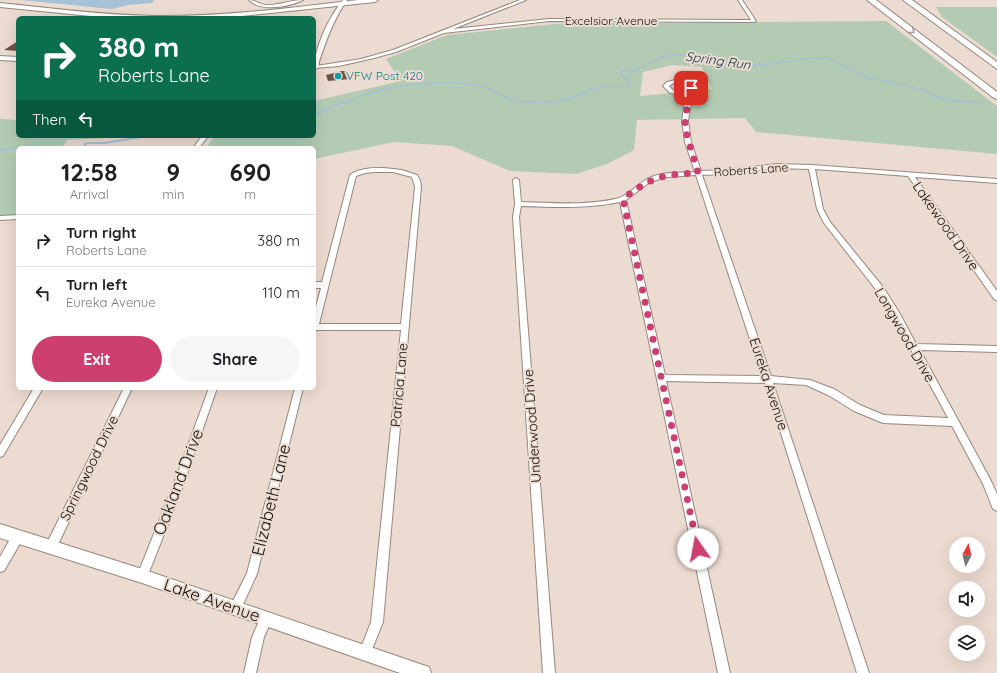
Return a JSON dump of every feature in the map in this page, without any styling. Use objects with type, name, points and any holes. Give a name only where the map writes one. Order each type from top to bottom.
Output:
[{"type":"highway","points":[[210,16],[246,14],[353,0]]},
{"type":"highway","points":[[0,2],[130,14],[187,15],[247,12],[375,0]]},
{"type":"highway","points":[[870,0],[997,96]]},
{"type":"highway","points":[[907,0],[997,66]]},
{"type":"highway","points":[[0,5],[112,16]]},
{"type":"highway","points":[[926,5],[933,14],[959,38]]},
{"type":"main road","name":"Lake Avenue","points":[[0,531],[142,576],[423,673]]},
{"type":"street","points":[[250,0],[256,4],[266,5],[301,0]]},
{"type":"street","name":"Excelsior Avenue","points":[[316,68],[344,63],[404,48],[489,12],[524,0]]},
{"type":"street","name":"Excelsior Avenue","points":[[442,32],[549,20],[754,21],[740,0]]},
{"type":"street","points":[[316,62],[343,2]]},
{"type":"street","points":[[0,58],[16,59]]},
{"type":"street","name":"Eureka Avenue","points":[[688,98],[685,121],[686,132],[698,173],[768,380],[863,673]]},
{"type":"street","name":"Roberts Lane","points":[[518,204],[571,206],[598,204],[623,199],[648,181],[673,174],[776,166],[812,167],[994,181]]},
{"type":"street","name":"Longwood Drive","points":[[812,167],[820,209],[825,219],[880,289],[897,316],[987,482],[997,506]]},
{"type":"street","name":"Patricia Lane","points":[[324,285],[351,178],[356,172],[363,170],[406,171],[415,176],[417,180],[377,622],[365,653]]},
{"type":"street","name":"Lakewood Drive","points":[[910,174],[996,295]]},
{"type":"street","name":"Underwood Drive","points":[[516,180],[518,204],[516,217],[549,673]]},
{"type":"street","points":[[623,199],[724,673]]},
{"type":"street","points":[[0,218],[16,217]]},
{"type":"street","points":[[316,285],[324,285],[316,319]]},
{"type":"street","points":[[316,328],[404,327]]},
{"type":"street","points":[[913,348],[997,349]]},
{"type":"street","points":[[661,378],[757,379],[807,382],[831,392],[857,408],[883,418],[908,421],[954,422]]},
{"type":"street","points":[[0,453],[38,390]]},
{"type":"street","name":"Springwood Drive","points":[[51,547],[127,390]]},
{"type":"street","name":"Oakland Drive","points":[[142,576],[178,486],[212,390]]},
{"type":"street","name":"Elizabeth Lane","points":[[235,609],[252,574],[298,390]]},
{"type":"street","points":[[0,567],[18,536]]},
{"type":"street","points":[[250,673],[258,637],[266,619]]},
{"type":"green space","points":[[936,7],[997,7],[997,57],[942,17]]},
{"type":"green space","points":[[886,21],[997,106],[997,154],[756,132],[745,118],[637,120],[634,150],[607,164],[576,174],[510,171],[452,146],[394,142],[316,159],[316,146],[208,146],[213,138],[316,138],[316,101],[401,81],[386,59],[447,35],[554,24]],"holes":[[[673,65],[702,67],[712,89],[640,96],[643,72]]]},
{"type":"green space","points":[[0,119],[16,120],[16,138],[106,138],[67,140],[63,146],[16,146],[16,215],[0,215]]},
{"type":"water","points":[[21,0],[154,0],[152,3],[128,5],[112,9]]},
{"type":"building","points":[[16,42],[16,51],[4,50]]},
{"type":"building","name":"VFW Post 420","points":[[348,71],[350,79],[328,81],[326,75]]},
{"type":"waterway","name":"Spring Run","points":[[325,110],[344,102],[382,90],[402,86],[442,83],[482,86],[516,101],[556,101],[572,98],[591,90],[627,86],[629,81],[621,75],[622,71],[628,72],[640,68],[664,56],[680,54],[702,56],[754,65],[812,58],[826,58],[859,74],[912,87],[941,98],[983,103]]},
{"type":"waterway","name":"Spring Run","points":[[316,114],[327,109]]},
{"type":"waterway","name":"Spring Run","points":[[84,146],[88,143],[104,143],[135,138]]},
{"type":"waterway","name":"Spring Run","points":[[0,150],[16,148]]},
{"type":"place","name":"VFW Post 420","points":[[338,76]]},
{"type":"route","points":[[691,88],[691,91],[687,93],[689,96],[685,121],[688,142],[698,173],[673,174],[659,177],[648,181],[623,199],[698,549]]}]
